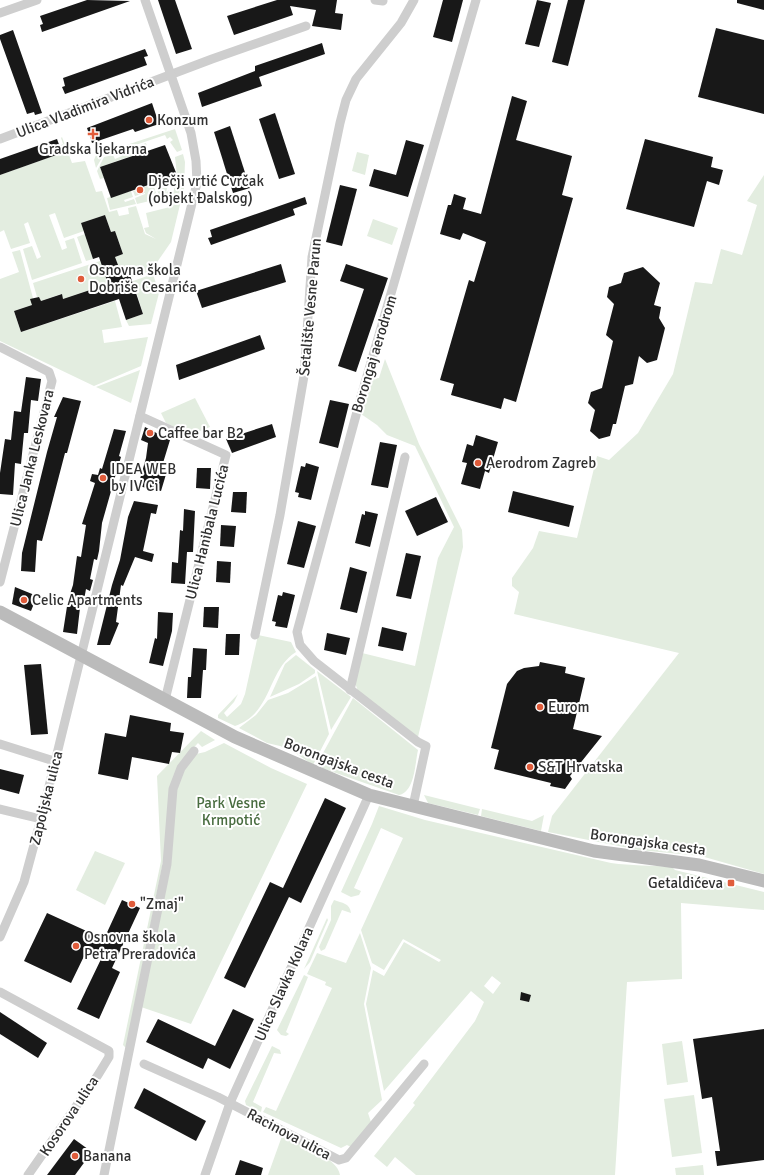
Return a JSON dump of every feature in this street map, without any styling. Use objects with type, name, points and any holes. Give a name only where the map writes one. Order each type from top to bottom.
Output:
[{"type":"street","points":[[0,13],[37,0]]},
{"type":"street","name":"Zapoljska ulica","points":[[0,937],[24,882],[41,819],[197,183],[196,160],[191,132],[145,0]]},
{"type":"street","name":"Šetalište Vesne Parun","points":[[255,635],[278,523],[304,376],[312,257],[340,123],[346,100],[356,80],[401,23],[414,0]]},
{"type":"street","name":"Borongaj aerodrom","points":[[413,806],[426,746],[350,690],[304,652],[298,639],[298,624],[361,397],[476,0]]},
{"type":"street","name":"Ulica Vladimira Vidrića","points":[[0,139],[69,115],[171,75],[306,26]]},
{"type":"street","name":"Ulica Janka Leskovara","points":[[0,347],[48,372],[52,380],[0,582]]},
{"type":"street","name":"Ulica Hanibala Lucića","points":[[140,416],[226,455],[165,700]]},
{"type":"street","points":[[350,690],[405,457]]},
{"type":"street","name":"Borongajska cesta","points":[[0,612],[235,738],[369,795],[587,850],[615,855],[674,860],[764,881]]},
{"type":"street","points":[[0,744],[54,761]]},
{"type":"street","points":[[104,1175],[167,864],[173,789],[181,768],[194,751]]},
{"type":"street","name":"Ulica Slavka Kolara","points":[[205,1175],[230,1103],[369,795]]},
{"type":"street","points":[[0,809],[41,819]]},
{"type":"street","name":"Kosorova ulica","points":[[0,992],[106,1048],[109,1051],[109,1057],[28,1175]]},
{"type":"street","name":"Racinova ulica","points":[[144,1064],[230,1103],[339,1160],[346,1158],[424,1064]]},
{"type":"green space","points":[[175,129],[182,150],[177,152],[170,142],[173,140],[170,137],[167,139],[165,135],[103,156],[96,168],[94,160],[96,155]]},
{"type":"green space","points":[[62,137],[72,163],[85,161],[96,192],[102,191],[109,212],[117,210],[119,216],[129,214],[128,208],[136,206],[145,234],[156,239],[146,233],[144,228],[149,227],[146,213],[170,207],[175,185],[168,184],[167,186],[162,186],[162,188],[167,188],[166,193],[169,190],[167,198],[160,199],[155,183],[177,175],[175,157],[183,154],[185,162],[184,188],[171,242],[151,271],[131,277],[130,275],[123,278],[115,257],[123,254],[115,231],[111,232],[105,215],[81,223],[84,231],[64,238],[55,213],[49,215],[62,250],[67,248],[65,241],[74,238],[82,263],[32,280],[23,249],[32,246],[37,259],[41,257],[28,222],[24,224],[30,243],[11,249],[4,230],[0,232],[0,175],[62,153],[59,146],[63,144]]},
{"type":"green space","points":[[146,143],[148,150],[100,167],[104,178],[100,179],[97,171],[104,157],[113,155],[115,159],[122,156],[121,152]]},
{"type":"green space","points":[[357,152],[369,155],[365,175],[352,171]]},
{"type":"green space","points":[[764,175],[764,874],[701,856],[639,850],[548,832],[552,816],[679,653],[514,614],[519,592],[512,586],[512,578],[533,548],[539,531],[577,538],[597,456],[609,460],[638,433],[673,374],[695,282],[712,284],[721,249],[742,255],[757,205],[747,201]]},
{"type":"green space","points":[[153,184],[158,199],[137,204],[135,198],[145,193],[135,196],[133,191]]},
{"type":"green space","points":[[131,191],[133,197],[124,200],[125,202],[134,199],[136,204],[110,210],[107,198]]},
{"type":"green space","points":[[373,219],[398,228],[392,245],[367,236]]},
{"type":"green space","points":[[85,234],[93,259],[86,261],[77,237]]},
{"type":"green space","points":[[20,250],[33,298],[32,305],[14,311],[21,332],[115,301],[122,327],[102,330],[104,343],[148,337],[141,366],[94,386],[0,341],[0,279],[19,272],[12,252]]},
{"type":"green space","points":[[100,261],[108,284],[63,299],[61,294],[41,301],[39,297],[37,297],[33,283]]},
{"type":"green space","points":[[153,274],[159,293],[151,324],[129,326],[126,320],[143,314],[133,281]]},
{"type":"green space","points":[[385,359],[419,444],[462,530],[463,547],[418,737],[358,691],[355,683],[362,653],[415,666],[438,558],[454,527],[415,446],[387,435],[377,425],[361,414],[370,379],[379,378]]},
{"type":"green space","points":[[140,370],[131,403],[96,387]]},
{"type":"green space","points":[[195,398],[210,427],[190,435],[166,423],[161,413]]},
{"type":"green space","points":[[258,635],[291,642],[296,652],[280,669],[263,702],[256,711],[247,720],[235,726],[218,718],[218,715],[238,694],[234,702],[224,713],[227,717],[241,704],[245,694]]},
{"type":"green space","points":[[296,655],[315,670],[315,673],[299,684],[270,697],[285,664]]},
{"type":"green space","points":[[317,671],[351,697],[331,730]]},
{"type":"green space","points":[[316,676],[329,734],[313,765],[294,752],[280,746],[267,743],[239,728],[256,715],[268,700],[288,693]]},
{"type":"green space","points":[[353,698],[418,750],[411,783],[404,793],[399,795],[316,766]]},
{"type":"green space","points":[[201,731],[215,740],[202,747],[198,743],[181,761],[165,852],[126,1048],[123,1045],[161,861],[157,776]]},
{"type":"green space","name":"Park Vesne Krmpotić","points":[[224,743],[271,768],[307,784],[191,1024],[141,1007],[171,864],[176,792],[183,772],[196,754],[205,752]]},
{"type":"green space","points":[[424,795],[480,809],[478,815],[428,803]]},
{"type":"green space","points":[[379,806],[425,820],[611,863],[672,867],[675,870],[764,892],[764,910],[681,903],[682,979],[627,982],[615,1175],[416,1175],[395,1157],[387,1167],[374,1156],[415,1105],[413,1103],[475,1021],[484,1002],[471,991],[384,1091],[366,1004],[373,970],[384,976],[404,942],[439,962],[441,960],[403,939],[384,970],[372,963],[361,930],[403,838],[381,828],[354,888],[361,891],[359,895],[351,897],[341,892]],"holes":[[[492,976],[501,983],[493,994],[484,986]]]},
{"type":"green space","points":[[482,809],[532,821],[544,815],[541,831],[481,816]]},
{"type":"green space","points":[[95,851],[125,863],[105,905],[76,890]]},
{"type":"green space","points":[[334,900],[347,905],[351,913],[342,910],[325,949],[321,951],[319,947],[331,920],[331,906]]},
{"type":"green space","points":[[327,918],[328,920],[310,962],[304,969]]},
{"type":"green space","points":[[360,933],[371,968],[364,1004],[382,1100],[368,1113],[371,1122],[351,1147],[347,1145],[341,1148],[263,1112],[266,1107],[276,1111],[332,988],[325,985],[326,982],[307,974],[317,953],[346,963]]},
{"type":"green space","points":[[304,975],[308,977],[286,1032],[289,1034],[286,1036],[281,1035],[277,1030]]},
{"type":"green space","points":[[682,1041],[688,1082],[667,1085],[662,1044]]},
{"type":"green space","points":[[272,1046],[280,1050],[281,1054],[274,1053],[253,1102],[262,1107],[261,1112],[246,1105],[245,1101]]},
{"type":"green space","points":[[694,1095],[702,1153],[672,1157],[664,1099]]},
{"type":"green space","points":[[282,1136],[325,1157],[338,1168],[340,1175],[268,1175]]},
{"type":"green space","points":[[703,1165],[704,1175],[676,1175],[675,1168]]},
{"type":"building","points":[[87,0],[130,1],[42,32],[40,25],[43,24],[40,16]]},
{"type":"building","points":[[158,0],[175,0],[192,49],[176,54]]},
{"type":"building","points":[[277,0],[337,0],[335,13],[343,14],[341,30],[312,26],[316,10],[290,6],[293,15],[234,35],[227,16]]},
{"type":"building","points":[[443,0],[463,0],[452,42],[433,37]]},
{"type":"building","points":[[537,0],[551,3],[539,47],[525,44]]},
{"type":"building","points":[[568,0],[585,0],[568,66],[552,62]]},
{"type":"building","points":[[737,0],[764,0],[764,10],[737,3]]},
{"type":"building","points":[[716,28],[764,40],[764,114],[698,97]]},
{"type":"building","points":[[13,30],[42,113],[35,115],[34,112],[27,114],[0,39],[0,35]]},
{"type":"building","points":[[322,43],[325,54],[259,77],[262,86],[202,107],[198,93],[255,71],[255,66]]},
{"type":"building","points":[[145,49],[148,56],[144,57],[147,65],[65,94],[62,87],[65,86],[63,78]]},
{"type":"building","points":[[512,96],[527,101],[516,140],[572,156],[562,195],[573,198],[516,402],[504,398],[501,409],[451,395],[454,384],[440,380],[469,280],[474,282],[486,242],[463,233],[460,240],[440,234],[448,205],[451,205],[454,194],[466,198],[463,209],[481,214]]},
{"type":"building","points":[[152,103],[159,124],[135,132],[133,129],[92,143],[87,128]]},
{"type":"building","points":[[275,113],[295,174],[279,179],[259,119]]},
{"type":"building","points":[[230,126],[250,188],[233,193],[214,132]]},
{"type":"building","points":[[57,139],[62,153],[0,175],[0,159]]},
{"type":"building","points":[[645,139],[713,157],[711,167],[723,170],[719,185],[707,181],[694,227],[626,209]]},
{"type":"building","points":[[406,140],[424,145],[408,197],[369,186],[374,169],[396,175]]},
{"type":"building","points":[[165,145],[177,175],[111,198],[100,167]]},
{"type":"building","points":[[340,185],[357,189],[342,246],[326,242]]},
{"type":"building","points":[[305,197],[307,204],[293,209],[295,215],[211,245],[208,238],[212,237],[210,230]]},
{"type":"building","points":[[105,215],[111,232],[115,231],[123,254],[115,257],[123,278],[130,275],[143,314],[126,320],[119,299],[21,332],[14,311],[32,305],[30,299],[39,297],[41,301],[62,294],[63,299],[108,284],[99,257],[93,259],[81,223]]},
{"type":"building","points":[[281,264],[286,282],[202,308],[196,291]]},
{"type":"building","points":[[346,264],[388,278],[356,372],[338,366],[364,289],[340,281]]},
{"type":"building","points":[[643,267],[660,283],[654,305],[661,307],[659,318],[665,328],[657,360],[647,363],[639,356],[633,384],[625,386],[616,424],[613,424],[610,436],[599,439],[590,431],[595,410],[588,403],[591,392],[602,388],[613,341],[606,335],[614,304],[607,297],[609,287],[621,283],[624,273]]},
{"type":"building","points":[[260,335],[265,349],[179,380],[176,365]]},
{"type":"building","points":[[26,377],[41,379],[38,401],[31,400],[28,433],[24,433],[21,464],[15,463],[13,495],[0,494],[0,473],[5,439],[11,440],[14,411],[21,412]]},
{"type":"building","points":[[63,397],[81,401],[67,453],[65,453],[42,541],[37,540],[35,572],[21,571],[22,553],[57,417],[54,417]]},
{"type":"building","points":[[330,400],[349,404],[338,448],[319,443]]},
{"type":"building","points":[[272,424],[276,437],[232,453],[226,439]]},
{"type":"building","points":[[145,427],[170,440],[163,463],[159,469],[167,471],[161,491],[138,486],[146,458],[148,443],[141,440]]},
{"type":"building","points":[[114,429],[126,431],[119,456],[121,457],[102,523],[97,560],[94,559],[90,579],[93,580],[90,591],[86,589],[84,600],[81,599],[77,634],[63,632],[68,600],[73,585],[77,556],[81,557],[86,525],[82,524],[95,483],[90,481],[92,474],[98,475],[100,468],[102,469]]},
{"type":"building","name":"Aerodrom Zagreb","points":[[476,435],[498,442],[489,473],[485,471],[480,489],[461,484],[467,463],[462,462],[467,444],[473,446]]},
{"type":"building","points":[[380,442],[397,445],[388,488],[371,485]]},
{"type":"building","points":[[306,463],[319,467],[311,500],[298,497],[299,493],[295,492],[301,466],[305,467]]},
{"type":"building","points":[[197,468],[211,468],[210,489],[196,488]]},
{"type":"building","points":[[513,491],[574,506],[569,527],[508,512]]},
{"type":"building","points":[[233,492],[247,492],[246,513],[231,512]]},
{"type":"building","points":[[436,497],[448,522],[417,536],[405,511]]},
{"type":"building","points":[[134,501],[158,505],[156,514],[151,513],[143,551],[154,554],[152,562],[135,557],[123,586],[121,585],[116,622],[119,623],[110,645],[97,645],[120,560],[128,517]]},
{"type":"building","points":[[184,509],[195,511],[193,552],[187,552],[185,584],[171,583],[172,562],[178,563],[180,530],[183,531]]},
{"type":"building","points":[[365,511],[378,514],[370,547],[355,543],[362,514],[365,515]]},
{"type":"building","points":[[298,521],[316,526],[304,568],[287,564]]},
{"type":"building","points":[[221,525],[236,526],[234,547],[220,546]]},
{"type":"building","points":[[406,553],[421,556],[411,599],[396,596]]},
{"type":"building","points":[[217,561],[231,562],[230,583],[216,582]]},
{"type":"building","points":[[350,567],[367,572],[357,613],[340,609]]},
{"type":"building","name":"Celic Apartments","points":[[15,587],[37,596],[31,611],[12,604]]},
{"type":"building","points":[[283,592],[295,595],[287,628],[275,626],[276,622],[272,621],[278,595],[282,596]]},
{"type":"building","points":[[204,607],[219,607],[218,628],[203,627]]},
{"type":"building","points":[[158,612],[173,613],[172,631],[163,666],[149,663],[155,638],[157,639]]},
{"type":"building","points":[[382,627],[407,633],[403,651],[378,646]]},
{"type":"building","points":[[327,633],[350,638],[346,655],[324,650]]},
{"type":"building","points":[[226,634],[240,634],[239,655],[225,655]]},
{"type":"building","points":[[193,648],[207,649],[206,670],[203,670],[201,698],[187,698],[188,677],[191,677]]},
{"type":"building","name":"Eurom","points":[[540,662],[566,667],[565,673],[585,678],[573,729],[602,736],[570,776],[572,779],[565,789],[550,786],[551,783],[494,769],[499,750],[491,748],[507,684],[517,671],[524,668],[539,666]]},
{"type":"building","points":[[41,664],[48,734],[31,735],[24,665]]},
{"type":"building","points":[[130,715],[171,723],[170,731],[184,733],[180,753],[172,752],[169,764],[132,757],[128,780],[98,774],[105,733],[126,737]]},
{"type":"building","points":[[0,769],[24,775],[19,794],[0,789]]},
{"type":"building","points":[[325,798],[346,808],[301,903],[289,897],[245,988],[224,978],[270,882],[283,888]]},
{"type":"building","points":[[122,900],[140,908],[112,968],[120,972],[99,1019],[77,1009],[103,955],[88,948],[71,983],[24,961],[47,913],[104,939]]},
{"type":"building","points":[[521,992],[531,995],[529,1002],[520,1000]]},
{"type":"building","points":[[233,1009],[254,1019],[230,1069],[208,1058],[203,1069],[146,1042],[158,1019],[215,1046]]},
{"type":"building","points":[[0,1012],[47,1043],[38,1058],[0,1034]]},
{"type":"building","points":[[764,1029],[764,1160],[717,1166],[715,1151],[720,1151],[712,1097],[702,1099],[693,1039]]},
{"type":"building","points":[[144,1088],[206,1121],[196,1141],[134,1108]]},
{"type":"building","name":"Banana","points":[[74,1139],[92,1152],[75,1175],[47,1175]]},
{"type":"building","points":[[240,1160],[263,1168],[261,1175],[235,1175]]},
{"type":"place","name":"Konzum","points":[[149,120]]},
{"type":"place","name":"Gradska ljekarna","points":[[93,134]]},
{"type":"place","name":"Dječji vrtić Cvrčak (objekt Đalskog)","points":[[140,190]]},
{"type":"place","name":"Osnovna škola Dobriše Cesarića","points":[[81,279]]},
{"type":"place","name":"Caffee bar B2","points":[[150,433]]},
{"type":"place","name":"Aerodrom Zagreb","points":[[478,463]]},
{"type":"place","name":"IDEA WEB by IV Ci","points":[[103,478]]},
{"type":"place","name":"Celic Apartments","points":[[24,600]]},
{"type":"place","name":"Eurom","points":[[540,707]]},
{"type":"place","name":"S&T Hrvatska","points":[[530,767]]},
{"type":"place","name":"Getaldićeva","points":[[731,883]]},
{"type":"place","name":"\"Zmaj\"","points":[[132,904]]},
{"type":"place","name":"Osnovna škola Petra Preradovića","points":[[76,946]]},
{"type":"place","name":"Banana","points":[[75,1156]]}]
